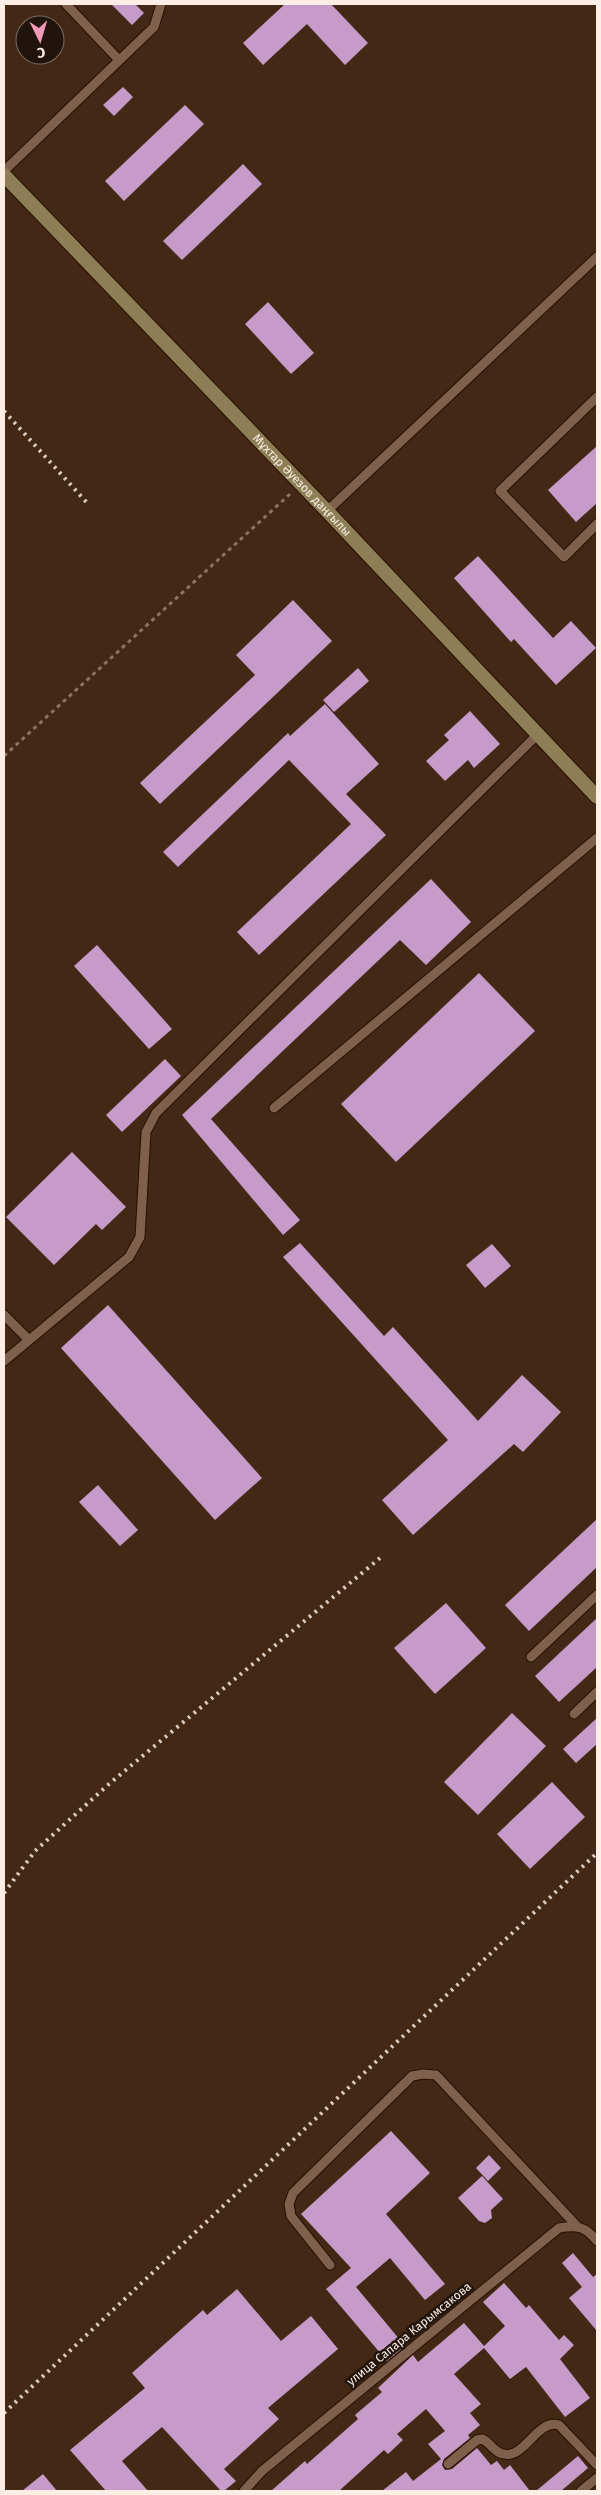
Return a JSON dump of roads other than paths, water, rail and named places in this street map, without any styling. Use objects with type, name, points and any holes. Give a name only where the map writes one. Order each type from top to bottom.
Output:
[{"type":"main road","name":"Мұхтар Әуезов даңғылы","points":[[4,173],[597,797]]},
{"type":"lane","points":[[66,4],[119,60]]},
{"type":"lane","points":[[4,173],[154,27],[161,4]]},
{"type":"lane","points":[[327,511],[597,257]]},
{"type":"lane","points":[[597,397],[500,491],[564,557],[597,524]]},
{"type":"lane","points":[[4,1361],[28,1339],[129,1257],[140,1237],[146,1132],[156,1113],[538,734]]},
{"type":"lane","points":[[274,1108],[597,838]]},
{"type":"lane","points":[[4,1315],[28,1339]]},
{"type":"lane","points":[[531,1657],[597,1595]]},
{"type":"lane","points":[[574,1714],[597,1692]]},
{"type":"lane","points":[[330,2265],[291,2216],[289,2204],[293,2193],[412,2076],[423,2074],[436,2076],[576,2225],[591,2234],[597,2241]]},
{"type":"lane","name":"улица Сапара Карымсакова","points":[[244,2491],[262,2471],[559,2228],[576,2225]]},
{"type":"lane","points":[[448,2464],[477,2440],[482,2439],[498,2452],[510,2453],[518,2451],[545,2426],[553,2424],[559,2425],[597,2465]]},
{"type":"lane","points":[[582,2491],[597,2478]]},
{"type":"railway","points":[[4,411],[89,505]]},
{"type":"railway","points":[[4,1893],[35,1851],[109,1784],[380,1558]]},
{"type":"railway","points":[[4,2413],[597,1853]]}]
